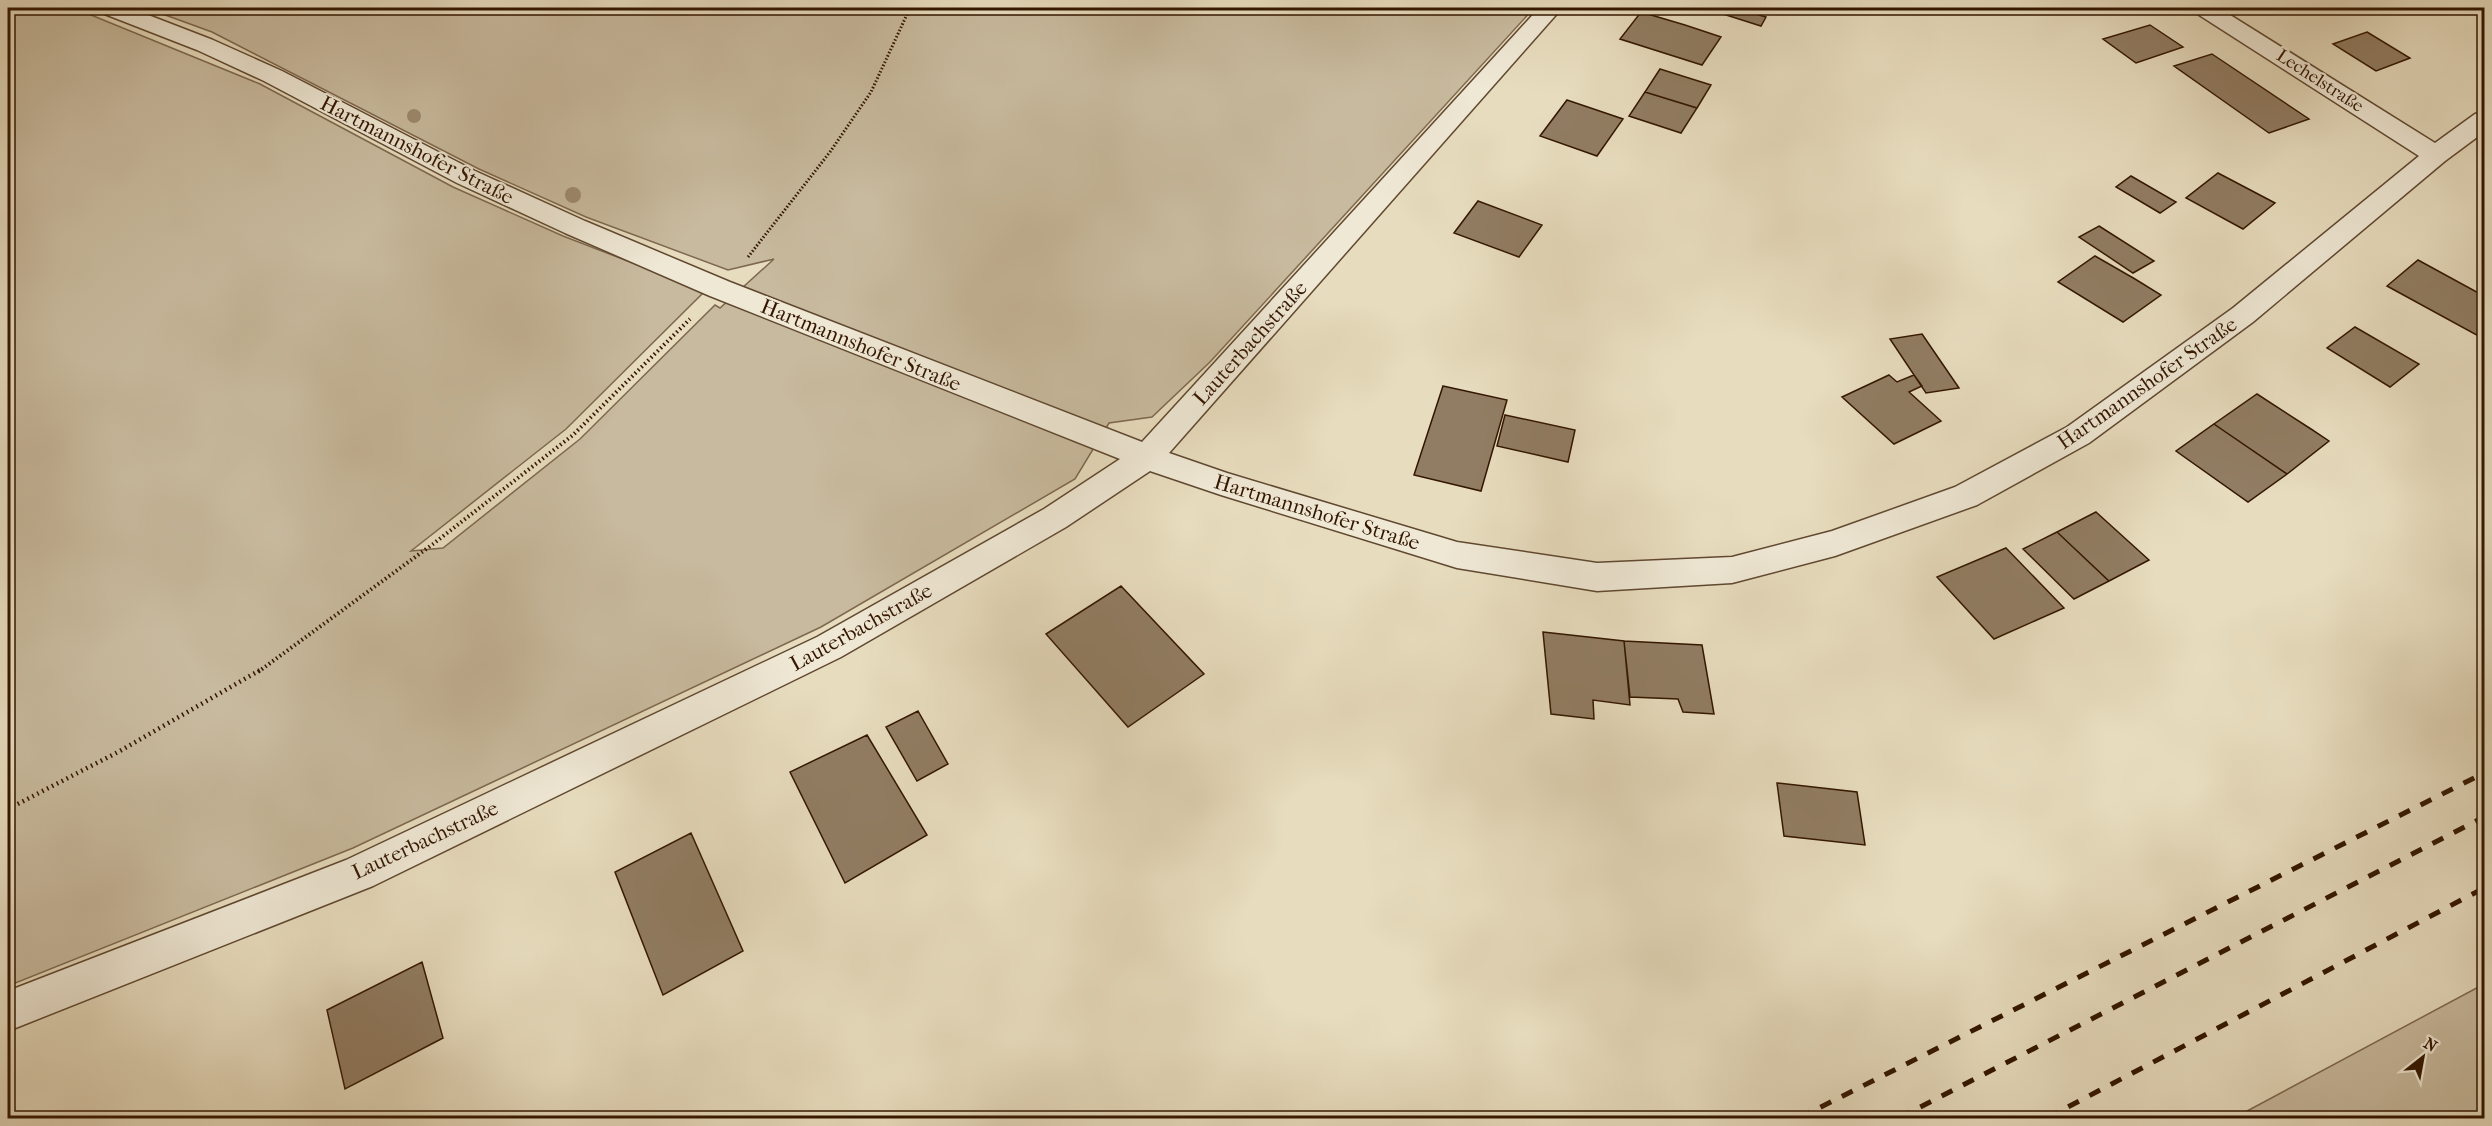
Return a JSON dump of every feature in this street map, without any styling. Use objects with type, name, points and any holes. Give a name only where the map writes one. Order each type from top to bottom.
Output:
[{"type":"street","name":"Hartmannshofer Straße","points":[[110,8],[225,54],[273,76],[466,177],[720,289],[1147,457],[1221,483],[1458,555],[1597,577],[1732,570],[1835,543],[1966,496],[2078,435],[2243,315],[2436,155],[2484,120]]},
{"type":"street","name":"Lauterbachstraße","points":[[8,1011],[359,873],[818,652],[1055,518],[1147,457],[1551,8]]},
{"type":"street","name":"Lechelstraße","points":[[2204,8],[2436,155]]},
{"type":"path","points":[[8,808],[120,751],[268,666],[433,544],[573,435],[720,289],[766,237],[865,100],[910,8]]},
{"type":"shaded area","points":[[8,8],[74,8],[260,84],[453,187],[563,236],[705,291],[566,429],[411,551],[443,548],[580,439],[715,305],[720,308],[774,259],[728,270],[586,217],[479,169],[212,32],[146,8],[1534,8],[1210,362],[1152,417],[1109,423],[1075,479],[821,627],[353,848],[8,986]]},
{"type":"shaded area","points":[[2484,984],[2484,1118],[2234,1118]]},
{"type":"building","points":[[1708,8],[1734,8],[1766,17],[1761,26]]},
{"type":"building","points":[[1641,12],[1721,37],[1702,65],[1620,39]]},
{"type":"building","points":[[2150,25],[2183,47],[2136,63],[2103,39]]},
{"type":"building","points":[[2367,32],[2410,58],[2376,71],[2333,44]]},
{"type":"building","points":[[2212,54],[2309,119],[2269,133],[2174,66]]},
{"type":"building","points":[[1660,69],[1711,85],[1697,108],[1645,92]]},
{"type":"building","points":[[1645,92],[1697,108],[1681,133],[1629,116]]},
{"type":"building","points":[[1567,100],[1623,119],[1597,156],[1540,136]]},
{"type":"building","points":[[2218,173],[2275,203],[2243,229],[2186,198]]},
{"type":"building","points":[[2131,176],[2176,202],[2160,213],[2116,187]]},
{"type":"building","points":[[1478,201],[1542,225],[1519,257],[1454,233]]},
{"type":"building","points":[[2099,226],[2154,261],[2133,273],[2079,237]]},
{"type":"building","points":[[2095,256],[2161,295],[2123,322],[2058,282]]},
{"type":"building","points":[[2418,260],[2484,296],[2484,339],[2387,286]]},
{"type":"building","points":[[2355,327],[2419,364],[2390,387],[2327,348]]},
{"type":"building","points":[[1922,334],[1959,388],[1926,393],[1890,339]]},
{"type":"building","points":[[1889,375],[1897,382],[1914,375],[1922,386],[1909,392],[1941,421],[1894,444],[1842,397]]},
{"type":"building","points":[[1443,386],[1507,400],[1481,491],[1414,475]]},
{"type":"building","points":[[2257,394],[2329,441],[2287,474],[2214,424]]},
{"type":"building","points":[[1505,415],[1575,430],[1568,462],[1497,446]]},
{"type":"building","points":[[2214,424],[2287,474],[2248,502],[2176,451]]},
{"type":"building","points":[[2096,512],[2149,560],[2109,581],[2057,532]]},
{"type":"building","points":[[2057,532],[2109,581],[2074,599],[2023,549]]},
{"type":"building","points":[[2006,548],[2064,608],[1994,639],[1937,577]]},
{"type":"building","points":[[1121,586],[1204,674],[1128,727],[1046,634]]},
{"type":"building","points":[[1543,632],[1624,641],[1630,705],[1593,700],[1594,719],[1551,714]]},
{"type":"building","points":[[1624,641],[1702,645],[1714,714],[1683,712],[1678,699],[1630,697]]},
{"type":"building","points":[[918,711],[948,764],[917,781],[886,727]]},
{"type":"building","points":[[867,735],[927,835],[845,883],[790,772]]},
{"type":"building","points":[[1777,783],[1857,792],[1865,845],[1784,836]]},
{"type":"building","points":[[691,833],[743,951],[663,995],[615,872]]},
{"type":"building","points":[[422,962],[443,1038],[345,1089],[327,1010]]},
{"type":"railway","points":[[1799,1118],[2484,773]]},
{"type":"railway","points":[[1899,1118],[2484,817]]},
{"type":"railway","points":[[2047,1118],[2484,888]]}]
